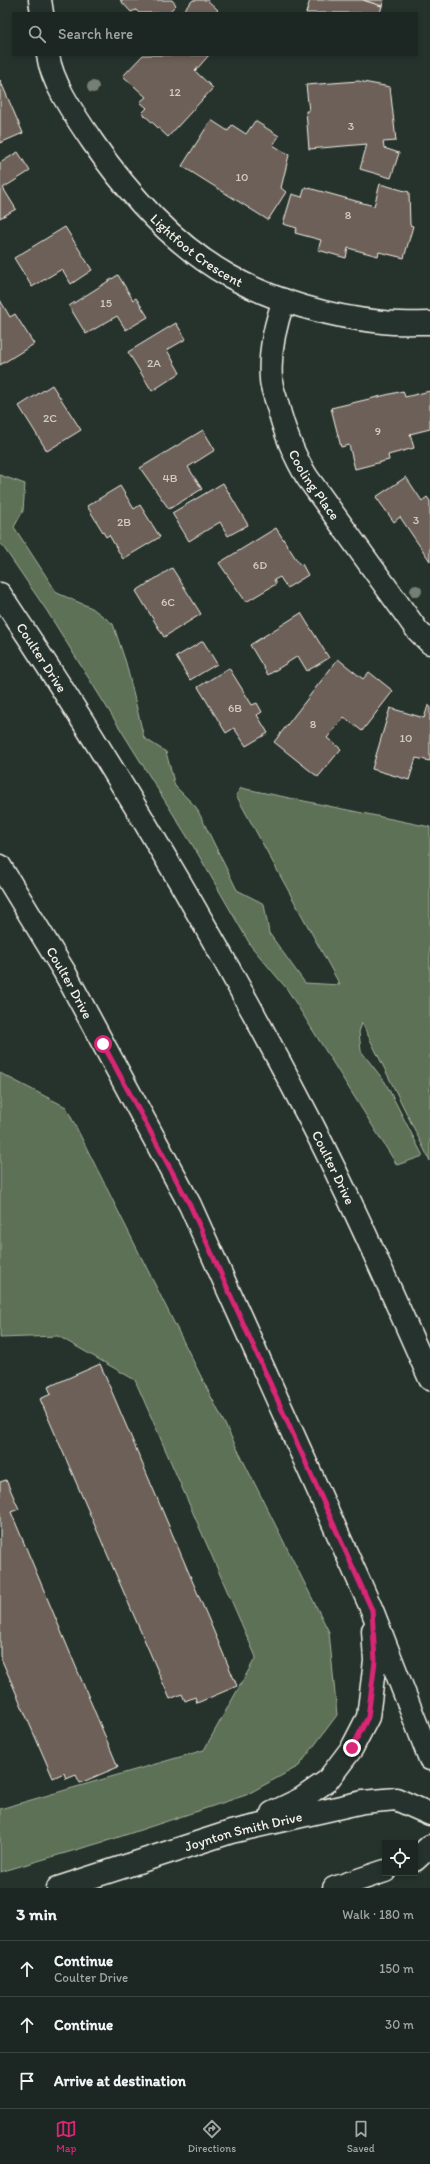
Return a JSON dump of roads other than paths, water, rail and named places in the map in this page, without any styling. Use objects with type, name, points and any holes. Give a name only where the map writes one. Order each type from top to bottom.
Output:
[{"type":"main road","points":[[40,0],[42,12]]},
{"type":"main road","name":"Lightfoot Crescent","points":[[48,56],[49,63],[71,109],[114,173],[148,211],[186,246],[229,276],[284,300],[333,314],[382,322],[430,323]]},
{"type":"main road","name":"Cooling Place","points":[[284,300],[277,321],[273,342],[271,380],[284,433],[294,455],[307,477],[417,630],[430,643]]},
{"type":"main road","name":"Coulter Drive","points":[[0,594],[60,683],[193,905],[309,1118],[380,1265],[430,1379]]},
{"type":"main road","name":"Coulter Drive","points":[[0,866],[64,970],[190,1205],[372,1610],[430,1759]]},
{"type":"main road","points":[[231,1832],[301,1799],[327,1781],[352,1748],[368,1717],[375,1661],[372,1610]]},
{"type":"main road","name":"Joynton Smith Drive","points":[[58,1888],[231,1832],[363,1802],[396,1799],[430,1814]]},
{"type":"main road","points":[[418,1857],[430,1846]]},
{"type":"main road","points":[[334,1888],[382,1872]]}]
